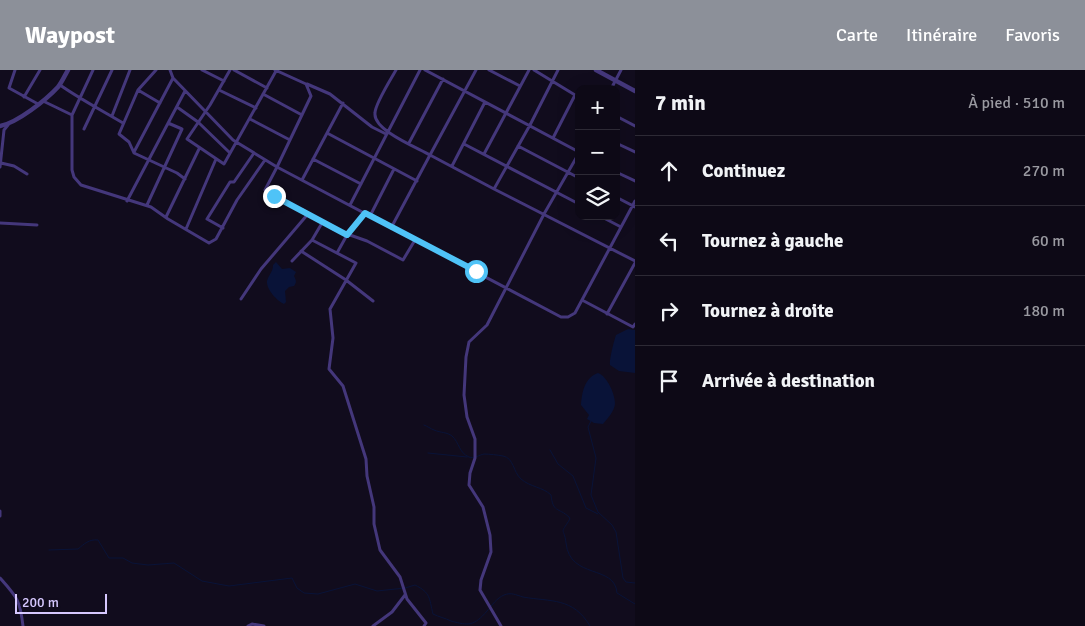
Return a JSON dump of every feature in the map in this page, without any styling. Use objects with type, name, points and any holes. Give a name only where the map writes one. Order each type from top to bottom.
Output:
[{"type":"street","points":[[15,70],[9,88],[38,104]]},
{"type":"street","points":[[24,96],[40,70]]},
{"type":"street","points":[[0,168],[4,130],[8,125],[43,101],[59,85],[68,70]]},
{"type":"street","points":[[93,70],[72,115],[71,150],[74,178],[81,185],[154,208],[166,218],[209,243],[216,239],[237,200],[265,160]]},
{"type":"street","points":[[84,129],[112,70]]},
{"type":"street","points":[[112,116],[130,70]]},
{"type":"street","points":[[156,70],[138,90],[119,134],[129,142],[134,152],[185,179]]},
{"type":"street","points":[[170,70],[173,78],[237,143],[277,167],[561,317],[568,317],[575,313],[635,201]]},
{"type":"street","points":[[203,70],[224,81]]},
{"type":"street","points":[[267,88],[232,70],[186,139],[224,164],[237,143],[267,88],[276,70],[324,91],[343,103],[372,127],[409,143],[635,262],[607,314]]},
{"type":"street","points":[[387,133],[376,120],[374,113],[396,70]]},
{"type":"street","points":[[350,205],[420,70]]},
{"type":"street","points":[[425,70],[575,151]]},
{"type":"street","points":[[391,228],[476,70]]},
{"type":"street","points":[[488,70],[520,86]]},
{"type":"street","points":[[484,154],[529,70]]},
{"type":"street","points":[[534,70],[575,95]]},
{"type":"street","points":[[494,188],[530,125],[558,70]]},
{"type":"street","points":[[596,70],[635,91]]},
{"type":"street","points":[[613,85],[621,70]]},
{"type":"street","points":[[134,152],[173,78]]},
{"type":"street","points":[[409,143],[442,79]]},
{"type":"street","points":[[306,84],[312,96],[265,190],[322,223],[347,235],[367,241],[403,260],[415,240]]},
{"type":"street","points":[[59,85],[123,123]]},
{"type":"street","points":[[138,90],[160,103]]},
{"type":"street","points":[[219,90],[256,108]]},
{"type":"street","points":[[127,200],[185,91]]},
{"type":"street","points":[[263,94],[302,115]]},
{"type":"street","points":[[553,138],[575,100]]},
{"type":"street","points":[[43,101],[72,115]]},
{"type":"street","points":[[452,166],[485,102]]},
{"type":"street","points":[[302,180],[343,103]]},
{"type":"street","points":[[177,107],[198,122],[230,153]]},
{"type":"street","points":[[620,118],[635,126]]},
{"type":"street","points":[[250,119],[290,140]]},
{"type":"street","points":[[147,205],[182,129],[168,122]]},
{"type":"street","points":[[0,126],[8,125]]},
{"type":"street","points":[[327,133],[417,181]]},
{"type":"street","points":[[464,144],[575,202]]},
{"type":"street","points":[[620,145],[635,152]]},
{"type":"street","points":[[518,146],[575,176]]},
{"type":"street","points":[[166,218],[199,148]]},
{"type":"street","points":[[223,228],[207,219],[230,182],[236,181],[254,153]]},
{"type":"street","points":[[186,230],[216,159]]},
{"type":"street","points":[[313,159],[361,184]]},
{"type":"street","points":[[501,626],[480,590],[481,580],[491,552],[490,535],[483,507],[469,485],[470,473],[475,459],[475,439],[467,417],[464,395],[466,357],[469,342],[487,325],[544,214],[575,159]]},
{"type":"street","points":[[0,163],[14,166],[27,174]]},
{"type":"street","points":[[370,216],[394,169]]},
{"type":"street","points":[[620,174],[635,181]]},
{"type":"street","points":[[620,199],[634,206]]},
{"type":"street","points":[[337,253],[347,235],[365,213]]},
{"type":"street","points":[[241,299],[261,268],[308,214]]},
{"type":"street","points":[[608,220],[621,227]]},
{"type":"street","points":[[0,223],[37,225]]},
{"type":"street","points":[[292,261],[312,240],[322,223]]},
{"type":"street","points":[[312,240],[356,263],[330,309],[333,338],[330,369],[343,386],[366,459],[367,476],[374,507],[374,524],[380,550],[400,576],[406,594],[416,612],[425,624],[429,626]]},
{"type":"street","points":[[301,251],[346,280],[373,301]]},
{"type":"street","points":[[582,300],[633,327],[635,324]]},
{"type":"street","points":[[0,511],[0,516]]},
{"type":"street","points":[[0,578],[16,596],[20,604],[23,626]]},
{"type":"street","points":[[373,626],[392,612],[406,594]]},
{"type":"street","points":[[248,626],[252,624],[264,626]]},
{"type":"water","points":[[276,262],[282,269],[290,268],[296,272],[294,276],[295,285],[285,291],[286,302],[284,304],[272,294],[267,284],[273,265]]},
{"type":"water","points":[[628,329],[635,330],[635,373],[619,371],[610,365],[616,335]]},
{"type":"water","points":[[598,373],[607,381],[615,399],[614,409],[603,424],[594,423],[587,419],[589,415],[581,405],[583,391],[587,382],[593,375]]},
{"type":"waterway","points":[[591,421],[588,427],[596,458],[591,495],[598,512],[612,525],[616,532],[623,578],[626,582],[635,583]]},
{"type":"waterway","points":[[424,425],[452,436],[463,453],[469,457],[473,458],[484,454],[507,457],[521,479],[548,492],[551,495],[553,505],[569,517],[570,519],[563,531],[569,555],[575,562],[609,578],[614,584],[617,593],[635,604]]},
{"type":"waterway","points":[[550,450],[558,464],[573,476],[586,508],[598,514]]},
{"type":"waterway","points":[[428,453],[467,457]]},
{"type":"waterway","points":[[49,550],[78,549],[89,541],[98,540],[109,558],[123,558],[132,563],[148,565],[174,563],[202,581],[229,586],[292,578],[297,588],[304,593],[318,594],[355,584],[377,591],[415,585],[427,593],[433,614],[462,624],[475,622],[499,598],[511,594],[569,605],[590,626]]},
{"type":"route","points":[[274,196],[347,235],[365,213],[476,271]]}]
